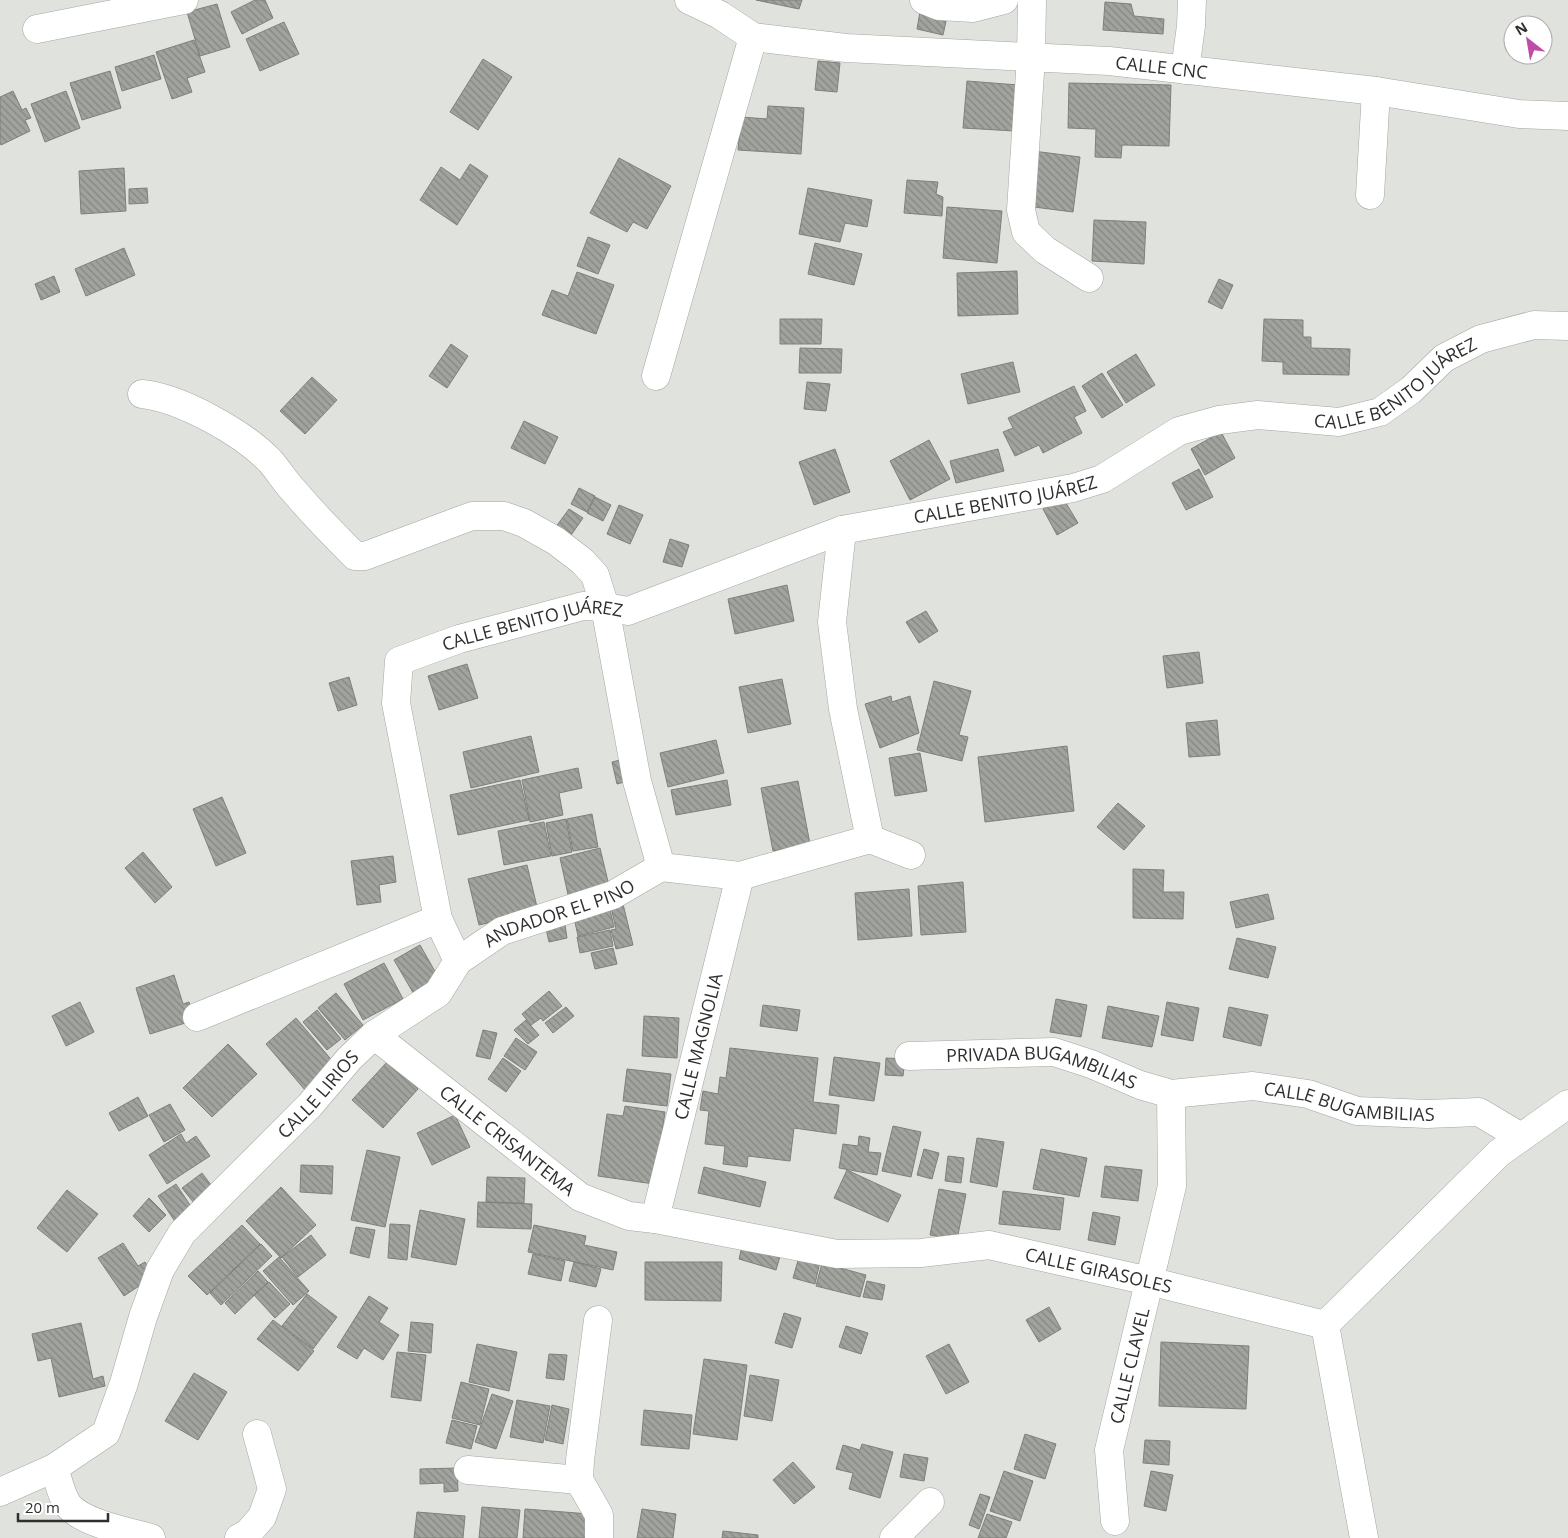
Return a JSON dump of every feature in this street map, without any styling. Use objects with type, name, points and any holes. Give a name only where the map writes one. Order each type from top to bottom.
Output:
[{"type":"street","points":[[37,29],[184,0]]},
{"type":"street","points":[[656,376],[752,37],[721,8],[689,0]]},
{"type":"street","points":[[924,0],[939,6],[973,8],[1004,0]]},
{"type":"street","points":[[1032,0],[1031,57],[1021,210],[1026,232],[1045,250],[1089,278]]},
{"type":"street","points":[[1185,70],[1191,26],[1192,0]]},
{"type":"street","name":"CALLE CNC","points":[[752,37],[846,48],[1109,61],[1376,90],[1519,114],[1568,116]]},
{"type":"street","points":[[1370,195],[1376,90]]},
{"type":"street","name":"CALLE BENITO JUÁREZ","points":[[438,919],[396,703],[398,661],[459,639],[583,606],[628,611],[842,530],[1074,488],[1102,479],[1179,431],[1219,420],[1258,415],[1339,422],[1380,412],[1411,390],[1444,358],[1481,339],[1534,325],[1568,326]]},
{"type":"street","points":[[142,394],[153,395],[193,410],[245,439],[270,461],[293,491],[355,556],[365,556],[472,516],[504,516],[524,523],[556,541],[582,561],[595,576],[605,607],[637,781],[661,867],[740,876],[870,839],[910,855]]},
{"type":"street","points":[[842,530],[832,622],[843,709],[870,839]]},
{"type":"street","name":"ANDADOR EL PINO","points":[[458,961],[502,931],[613,895],[661,867]]},
{"type":"street","name":"CALLE MAGNOLIA","points":[[655,1219],[740,876]]},
{"type":"street","points":[[197,1018],[438,919],[458,961]]},
{"type":"street","name":"CALLE LIRIOS","points":[[0,1492],[54,1468],[106,1433],[124,1384],[143,1317],[160,1270],[182,1233],[310,1105],[349,1059],[374,1034],[438,993],[458,961]]},
{"type":"street","name":"CALLE CRISANTEMA","points":[[374,1034],[580,1197],[629,1216],[655,1219]]},
{"type":"street","name":"PRIVADA BUGAMBILIAS","points":[[909,1056],[1054,1052],[1091,1064],[1140,1086],[1171,1094]]},
{"type":"street","name":"CALLE BUGAMBILIAS","points":[[1171,1094],[1252,1086],[1308,1094],[1357,1111],[1427,1114],[1478,1112],[1521,1137]]},
{"type":"street","name":"CALLE CLAVEL","points":[[1115,1521],[1109,1450],[1172,1186],[1171,1094]]},
{"type":"street","points":[[1364,1538],[1325,1325],[1498,1152],[1568,1104]]},
{"type":"street","name":"CALLE GIRASOLES","points":[[655,1219],[838,1254],[921,1254],[989,1245],[1148,1281],[1325,1325]]},
{"type":"street","points":[[598,1320],[579,1480],[599,1515],[599,1538]]},
{"type":"street","points":[[239,1538],[248,1533],[262,1517],[272,1489],[257,1434]]},
{"type":"street","points":[[54,1468],[67,1504],[75,1512],[97,1522],[151,1538]]},
{"type":"street","points":[[468,1470],[579,1480]]},
{"type":"street","points":[[894,1538],[930,1502]]},
{"type":"building","points":[[255,0],[265,0],[273,18],[242,34],[231,12]]},
{"type":"building","points":[[756,0],[802,0],[799,9]]},
{"type":"building","points":[[1105,2],[1131,4],[1134,16],[1164,19],[1163,34],[1103,30]]},
{"type":"building","points":[[217,4],[230,47],[200,56],[187,12]]},
{"type":"building","points":[[920,12],[947,17],[943,35],[917,29]]},
{"type":"building","points":[[284,22],[299,54],[260,71],[246,39]]},
{"type":"building","points":[[194,40],[205,72],[187,78],[192,92],[172,99],[156,52]]},
{"type":"building","points":[[154,55],[161,79],[122,91],[115,67]]},
{"type":"building","points":[[483,59],[512,77],[478,130],[450,112]]},
{"type":"building","points":[[818,61],[840,63],[837,92],[815,90]]},
{"type":"building","points":[[110,71],[121,108],[82,120],[70,83]]},
{"type":"building","points":[[967,81],[1018,85],[1014,131],[963,128]]},
{"type":"building","points":[[1069,83],[1171,85],[1169,146],[1122,145],[1121,158],[1095,157],[1096,129],[1068,128]]},
{"type":"building","points":[[13,91],[22,110],[26,108],[31,118],[25,120],[30,131],[1,145],[0,97]]},
{"type":"building","points":[[66,91],[80,128],[45,142],[31,104]]},
{"type":"building","points":[[768,106],[804,108],[801,154],[738,150],[741,117],[767,119]]},
{"type":"building","points":[[1033,151],[1080,157],[1073,212],[1026,206]]},
{"type":"building","points":[[619,158],[671,186],[647,229],[633,222],[627,232],[590,213]]},
{"type":"building","points":[[470,164],[488,176],[457,225],[420,200],[441,167],[460,180]]},
{"type":"building","points":[[124,168],[126,211],[81,214],[79,171]]},
{"type":"building","points":[[907,180],[938,182],[936,194],[943,197],[942,216],[904,213]]},
{"type":"building","points":[[147,188],[148,203],[129,204],[129,189]]},
{"type":"building","points":[[808,188],[872,200],[867,227],[845,223],[840,242],[799,234]]},
{"type":"building","points":[[947,207],[1002,211],[997,263],[943,258]]},
{"type":"building","points":[[1094,220],[1146,222],[1144,264],[1092,261]]},
{"type":"building","points":[[588,237],[610,245],[598,274],[577,266]]},
{"type":"building","points":[[815,243],[862,254],[854,285],[808,274]]},
{"type":"building","points":[[124,248],[135,275],[86,296],[75,269]]},
{"type":"building","points":[[1017,271],[1018,314],[958,316],[957,273]]},
{"type":"building","points":[[577,272],[614,285],[596,334],[542,315],[552,290],[568,296]]},
{"type":"building","points":[[54,276],[60,292],[41,300],[35,284]]},
{"type":"building","points":[[1219,279],[1233,285],[1222,309],[1208,302]]},
{"type":"building","points":[[780,319],[822,319],[821,344],[780,344]]},
{"type":"building","points":[[1264,319],[1303,320],[1303,337],[1311,337],[1311,348],[1350,349],[1349,375],[1283,374],[1283,362],[1262,361]]},
{"type":"building","points":[[451,344],[468,356],[447,388],[429,376]]},
{"type":"building","points":[[800,348],[842,349],[841,373],[799,373]]},
{"type":"building","points":[[1136,354],[1155,385],[1126,403],[1107,372]]},
{"type":"building","points":[[1013,362],[1020,392],[968,404],[961,374]]},
{"type":"building","points":[[1102,373],[1123,405],[1102,418],[1082,386]]},
{"type":"building","points":[[312,377],[337,400],[305,434],[280,411]]},
{"type":"building","points":[[807,382],[830,384],[826,411],[804,409]]},
{"type":"building","points":[[1074,386],[1086,411],[1074,417],[1082,433],[1043,453],[1039,445],[1015,456],[1003,432],[1013,428],[1008,418]]},
{"type":"building","points":[[524,421],[558,437],[545,464],[511,448]]},
{"type":"building","points":[[1221,432],[1235,458],[1205,475],[1191,449]]},
{"type":"building","points":[[929,440],[950,479],[910,500],[890,461]]},
{"type":"building","points":[[835,449],[850,492],[814,505],[799,462]]},
{"type":"building","points":[[998,449],[1004,471],[956,483],[950,461]]},
{"type":"building","points":[[1199,469],[1213,497],[1186,510],[1172,483]]},
{"type":"building","points":[[579,488],[595,496],[587,512],[571,504]]},
{"type":"building","points":[[595,497],[611,505],[603,521],[587,513]]},
{"type":"building","points":[[1063,498],[1078,523],[1057,535],[1043,509]]},
{"type":"building","points":[[619,505],[643,515],[630,544],[607,534]]},
{"type":"building","points":[[569,509],[583,518],[569,538],[555,528]]},
{"type":"building","points":[[670,539],[689,545],[682,567],[663,562]]},
{"type":"building","points":[[787,585],[794,621],[735,634],[728,599]]},
{"type":"building","points":[[926,611],[938,631],[919,643],[906,622]]},
{"type":"building","points":[[1199,652],[1203,683],[1167,688],[1163,656]]},
{"type":"building","points":[[467,664],[478,698],[439,710],[428,676]]},
{"type":"building","points":[[349,677],[357,705],[338,711],[329,683]]},
{"type":"building","points":[[782,679],[791,724],[748,733],[739,687]]},
{"type":"building","points":[[934,681],[971,691],[959,735],[968,737],[962,761],[917,750]]},
{"type":"building","points":[[891,696],[892,702],[910,696],[919,733],[880,748],[865,704]]},
{"type":"building","points":[[1217,720],[1220,755],[1189,757],[1186,723]]},
{"type":"building","points":[[531,736],[539,772],[471,788],[463,752]]},
{"type":"building","points":[[716,740],[724,773],[668,787],[660,753]]},
{"type":"building","points":[[1067,746],[1074,811],[985,822],[978,757]]},
{"type":"building","points":[[920,753],[927,791],[895,796],[889,758]]},
{"type":"building","points":[[628,758],[632,780],[617,784],[612,762]]},
{"type":"building","points":[[578,768],[582,788],[559,793],[563,815],[530,822],[522,780]]},
{"type":"building","points":[[520,780],[529,820],[458,835],[450,795]]},
{"type":"building","points":[[727,780],[731,805],[676,815],[671,790]]},
{"type":"building","points":[[798,781],[810,844],[773,851],[761,788]]},
{"type":"building","points":[[222,797],[246,853],[216,866],[193,809]]},
{"type":"building","points":[[1118,803],[1145,826],[1124,850],[1097,827]]},
{"type":"building","points":[[592,814],[598,847],[573,851],[567,819]]},
{"type":"building","points":[[566,819],[572,852],[552,856],[546,823]]},
{"type":"building","points":[[544,822],[551,856],[504,865],[498,831]]},
{"type":"building","points":[[600,848],[610,890],[569,899],[560,858]]},
{"type":"building","points":[[143,852],[172,887],[155,903],[125,868]]},
{"type":"building","points":[[393,856],[396,882],[379,885],[381,902],[357,905],[351,861]]},
{"type":"building","points":[[527,865],[538,911],[479,925],[468,879]]},
{"type":"building","points":[[1133,869],[1164,870],[1163,892],[1184,892],[1183,919],[1133,918]]},
{"type":"building","points":[[963,882],[966,932],[921,935],[918,886]]},
{"type":"building","points":[[909,889],[912,936],[858,940],[855,893]]},
{"type":"building","points":[[1268,894],[1274,919],[1236,928],[1230,902]]},
{"type":"building","points":[[623,904],[633,945],[616,949],[611,930],[616,929],[611,907]]},
{"type":"building","points":[[609,905],[614,927],[578,936],[573,913]]},
{"type":"building","points":[[565,925],[567,938],[549,942],[546,929]]},
{"type":"building","points":[[610,930],[613,946],[580,953],[577,937]]},
{"type":"building","points":[[1237,938],[1276,947],[1268,978],[1229,969]]},
{"type":"building","points":[[420,945],[441,982],[415,996],[394,960]]},
{"type":"building","points":[[613,948],[617,964],[595,969],[591,953]]},
{"type":"building","points":[[384,963],[403,999],[363,1020],[344,984]]},
{"type":"building","points":[[174,975],[183,1004],[189,1002],[195,1020],[150,1034],[136,988]]},
{"type":"building","points":[[549,991],[562,1006],[543,1021],[541,1018],[531,1025],[522,1014]]},
{"type":"building","points":[[336,993],[363,1025],[345,1040],[318,1008]]},
{"type":"building","points":[[1056,999],[1087,1005],[1081,1037],[1050,1032]]},
{"type":"building","points":[[80,1002],[94,1032],[66,1046],[52,1016]]},
{"type":"building","points":[[1167,1002],[1199,1008],[1193,1041],[1161,1035]]},
{"type":"building","points":[[763,1005],[800,1010],[797,1031],[760,1026]]},
{"type":"building","points":[[1108,1006],[1159,1016],[1152,1047],[1102,1038]]},
{"type":"building","points":[[566,1007],[574,1016],[553,1033],[545,1023]]},
{"type":"building","points":[[1229,1007],[1268,1015],[1261,1046],[1223,1037]]},
{"type":"building","points":[[317,1010],[341,1039],[327,1050],[303,1022]]},
{"type":"building","points":[[644,1016],[679,1018],[677,1058],[642,1056]]},
{"type":"building","points":[[296,1018],[335,1064],[305,1090],[266,1044]]},
{"type":"building","points":[[526,1020],[539,1035],[528,1044],[514,1030]]},
{"type":"building","points":[[483,1030],[497,1033],[490,1059],[476,1056]]},
{"type":"building","points":[[516,1038],[537,1052],[525,1070],[504,1056]]},
{"type":"building","points":[[228,1044],[257,1074],[212,1117],[183,1088]]},
{"type":"building","points":[[730,1048],[818,1058],[813,1102],[839,1105],[836,1134],[794,1128],[790,1161],[748,1156],[747,1167],[723,1164],[725,1146],[705,1144],[709,1111],[700,1110],[703,1091],[718,1094],[720,1077],[726,1078]]},
{"type":"building","points":[[834,1057],[880,1063],[874,1101],[829,1095]]},
{"type":"building","points":[[503,1058],[521,1071],[506,1092],[488,1079]]},
{"type":"building","points":[[886,1058],[905,1059],[903,1076],[885,1075]]},
{"type":"building","points":[[388,1061],[418,1089],[383,1128],[352,1100]]},
{"type":"building","points":[[627,1069],[671,1074],[667,1106],[623,1101]]},
{"type":"building","points":[[138,1097],[148,1116],[119,1131],[109,1113]]},
{"type":"building","points":[[170,1104],[185,1130],[164,1142],[149,1115]]},
{"type":"building","points":[[625,1106],[665,1112],[654,1184],[598,1176],[607,1114],[623,1116]]},
{"type":"building","points":[[455,1115],[470,1147],[432,1165],[417,1133]]},
{"type":"building","points":[[893,1126],[921,1132],[911,1177],[882,1171]]},
{"type":"building","points":[[181,1134],[186,1143],[196,1136],[210,1156],[167,1184],[149,1155]]},
{"type":"building","points":[[859,1136],[870,1138],[868,1152],[881,1153],[877,1175],[839,1168],[843,1144],[858,1146]]},
{"type":"building","points":[[977,1138],[1004,1142],[997,1187],[970,1182]]},
{"type":"building","points":[[924,1149],[939,1153],[932,1179],[917,1175]]},
{"type":"building","points":[[1041,1149],[1087,1158],[1079,1197],[1033,1189]]},
{"type":"building","points":[[367,1150],[400,1157],[385,1227],[351,1220]]},
{"type":"building","points":[[948,1156],[964,1158],[961,1183],[945,1181]]},
{"type":"building","points":[[301,1165],[333,1166],[332,1194],[300,1192]]},
{"type":"building","points":[[1105,1166],[1142,1170],[1138,1201],[1101,1197]]},
{"type":"building","points":[[704,1167],[766,1182],[760,1207],[698,1193]]},
{"type":"building","points":[[847,1170],[901,1195],[888,1222],[834,1198]]},
{"type":"building","points":[[202,1173],[217,1193],[198,1208],[182,1188]]},
{"type":"building","points":[[487,1177],[525,1178],[524,1203],[486,1202]]},
{"type":"building","points":[[176,1184],[194,1211],[176,1223],[158,1196]]},
{"type":"building","points":[[281,1187],[316,1225],[281,1258],[246,1221]]},
{"type":"building","points":[[939,1189],[966,1194],[957,1240],[930,1235]]},
{"type":"building","points":[[67,1190],[98,1214],[67,1252],[37,1228]]},
{"type":"building","points":[[1003,1191],[1064,1198],[1060,1230],[999,1224]]},
{"type":"building","points":[[149,1198],[166,1215],[149,1232],[133,1216]]},
{"type":"building","points":[[478,1202],[532,1204],[531,1229],[477,1227]]},
{"type":"building","points":[[420,1210],[465,1219],[456,1265],[411,1257]]},
{"type":"building","points":[[1093,1212],[1120,1217],[1115,1245],[1088,1240]]},
{"type":"building","points":[[390,1224],[410,1225],[407,1260],[388,1258]]},
{"type":"building","points":[[242,1225],[260,1244],[207,1295],[188,1276]]},
{"type":"building","points":[[534,1225],[586,1236],[584,1245],[617,1252],[613,1270],[528,1252]]},
{"type":"building","points":[[356,1227],[375,1230],[369,1258],[350,1253]]},
{"type":"building","points":[[311,1235],[326,1255],[298,1277],[282,1257]]},
{"type":"building","points":[[743,1242],[781,1253],[776,1270],[739,1259]]},
{"type":"building","points":[[123,1243],[138,1266],[145,1262],[154,1276],[124,1296],[98,1258]]},
{"type":"building","points":[[261,1244],[272,1256],[221,1305],[210,1293]]},
{"type":"building","points":[[533,1254],[565,1261],[561,1281],[528,1274]]},
{"type":"building","points":[[279,1257],[309,1291],[293,1305],[263,1271]]},
{"type":"building","points":[[799,1257],[820,1262],[815,1284],[793,1278]]},
{"type":"building","points":[[574,1262],[601,1269],[596,1287],[569,1281]]},
{"type":"building","points":[[645,1262],[722,1262],[721,1301],[645,1300]]},
{"type":"building","points":[[822,1263],[866,1275],[860,1297],[816,1286]]},
{"type":"building","points":[[258,1271],[268,1282],[235,1314],[225,1303]]},
{"type":"building","points":[[867,1281],[885,1285],[882,1300],[863,1297]]},
{"type":"building","points":[[269,1282],[290,1304],[275,1318],[254,1295]]},
{"type":"building","points":[[307,1294],[337,1317],[313,1349],[282,1326]]},
{"type":"building","points":[[369,1296],[388,1308],[379,1322],[399,1335],[383,1360],[364,1348],[357,1359],[337,1347]]},
{"type":"building","points":[[1049,1307],[1061,1329],[1039,1342],[1026,1320]]},
{"type":"building","points":[[784,1313],[801,1318],[792,1348],[775,1343]]},
{"type":"building","points":[[273,1320],[314,1351],[298,1371],[257,1339]]},
{"type":"building","points":[[411,1322],[433,1324],[431,1353],[408,1351]]},
{"type":"building","points":[[81,1323],[93,1379],[103,1376],[105,1386],[59,1397],[51,1358],[38,1361],[32,1334]]},
{"type":"building","points":[[846,1326],[868,1333],[861,1354],[839,1347]]},
{"type":"building","points":[[1161,1342],[1249,1346],[1246,1409],[1159,1406]]},
{"type":"building","points":[[477,1344],[517,1352],[509,1391],[469,1382]]},
{"type":"building","points":[[949,1344],[969,1382],[946,1394],[926,1356]]},
{"type":"building","points":[[397,1352],[426,1355],[421,1401],[391,1397]]},
{"type":"building","points":[[549,1354],[567,1355],[564,1380],[546,1378]]},
{"type":"building","points":[[704,1359],[747,1365],[737,1440],[693,1434]]},
{"type":"building","points":[[194,1373],[227,1392],[198,1440],[165,1421]]},
{"type":"building","points":[[750,1375],[779,1380],[772,1421],[744,1416]]},
{"type":"building","points":[[461,1382],[489,1389],[480,1425],[452,1418]]},
{"type":"building","points":[[492,1394],[513,1401],[496,1449],[475,1442]]},
{"type":"building","points":[[517,1400],[550,1406],[543,1443],[510,1437]]},
{"type":"building","points":[[552,1405],[569,1409],[563,1444],[545,1440]]},
{"type":"building","points":[[644,1410],[692,1415],[689,1449],[641,1445]]},
{"type":"building","points":[[452,1420],[477,1426],[471,1449],[446,1443]]},
{"type":"building","points":[[1025,1434],[1056,1444],[1045,1479],[1014,1469]]},
{"type":"building","points":[[1145,1440],[1170,1441],[1169,1465],[1143,1463]]},
{"type":"building","points":[[862,1444],[893,1452],[880,1498],[849,1489],[853,1473],[836,1469],[843,1445],[860,1450]]},
{"type":"building","points":[[904,1454],[928,1458],[924,1481],[900,1477]]},
{"type":"building","points":[[793,1462],[815,1487],[794,1504],[773,1480]]},
{"type":"building","points":[[457,1468],[458,1491],[444,1492],[444,1483],[420,1484],[420,1469]]},
{"type":"building","points":[[1004,1471],[1033,1481],[1020,1521],[990,1511]]},
{"type":"building","points":[[1151,1471],[1173,1475],[1166,1511],[1144,1506]]},
{"type":"building","points":[[980,1494],[990,1497],[979,1529],[969,1525]]},
{"type":"building","points":[[482,1507],[520,1510],[517,1538],[479,1538]]},
{"type":"building","points":[[525,1509],[590,1514],[589,1538],[523,1538]]},
{"type":"building","points":[[642,1509],[676,1514],[673,1538],[637,1538]]},
{"type":"building","points":[[417,1512],[465,1516],[463,1538],[414,1538]]},
{"type":"building","points":[[987,1514],[1012,1522],[1006,1538],[978,1538]]},
{"type":"building","points":[[723,1531],[758,1535],[758,1538],[722,1538]]}]
